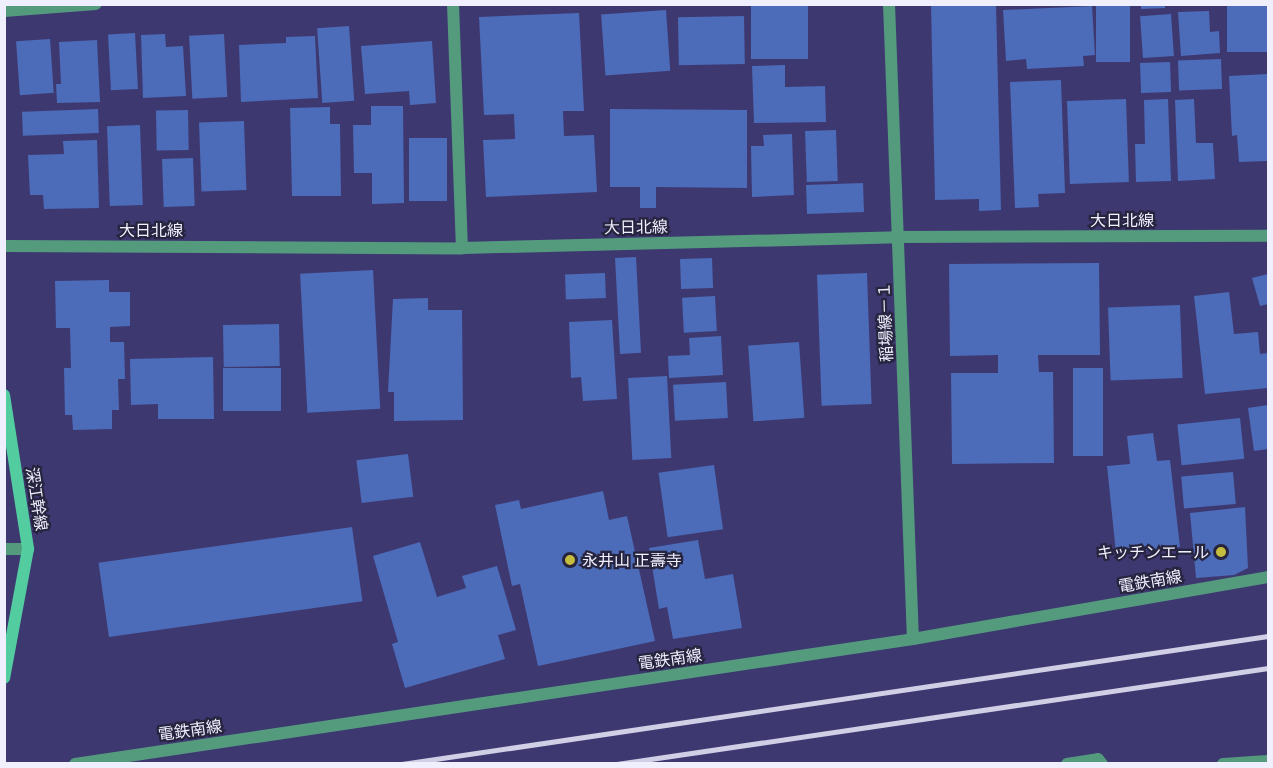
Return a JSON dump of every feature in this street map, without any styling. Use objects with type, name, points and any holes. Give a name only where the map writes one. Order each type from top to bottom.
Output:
[{"type":"street","points":[[4,11],[96,4]]},
{"type":"street","points":[[453,4],[462,248]]},
{"type":"street","name":"稲場線－１","points":[[889,4],[913,639]]},
{"type":"street","name":"大日北線","points":[[4,246],[462,248],[898,237],[1269,236]]},
{"type":"street","name":"深江幹線","points":[[4,395],[28,549],[4,678]]},
{"type":"street","points":[[4,549],[28,549]]},
{"type":"street","name":"電鉄南線","points":[[75,764],[913,639],[1269,577]]},
{"type":"street","points":[[1067,764],[1098,759],[1102,764]]},
{"type":"street","points":[[1223,764],[1269,761]]},
{"type":"building","points":[[751,4],[808,4],[808,59],[751,59]]},
{"type":"building","points":[[931,4],[996,4],[1001,210],[979,211],[979,199],[935,200]]},
{"type":"building","points":[[1096,4],[1130,4],[1130,62],[1096,62]]},
{"type":"building","points":[[1141,4],[1165,4],[1165,8],[1141,9]]},
{"type":"building","points":[[1227,5],[1268,5],[1268,52],[1227,52]]},
{"type":"building","points":[[1092,6],[1095,55],[1083,56],[1084,66],[1027,69],[1026,59],[1006,61],[1003,10]]},
{"type":"building","points":[[666,10],[670,71],[605,75],[601,15]]},
{"type":"building","points":[[1209,11],[1210,32],[1219,31],[1220,53],[1181,56],[1178,12]]},
{"type":"building","points":[[579,13],[584,111],[563,111],[564,136],[594,135],[597,192],[486,197],[483,140],[515,139],[514,114],[484,115],[479,17]]},
{"type":"building","points":[[1171,14],[1174,56],[1143,58],[1140,16]]},
{"type":"building","points":[[744,16],[745,64],[679,65],[678,17]]},
{"type":"building","points":[[349,26],[354,101],[322,103],[317,28]]},
{"type":"building","points":[[135,33],[138,89],[111,90],[108,34]]},
{"type":"building","points":[[165,34],[166,47],[183,46],[186,96],[143,98],[141,35]]},
{"type":"building","points":[[224,34],[227,97],[192,99],[189,36]]},
{"type":"building","points":[[315,36],[318,98],[241,102],[239,45],[286,43],[286,37]]},
{"type":"building","points":[[50,39],[54,93],[20,95],[16,41]]},
{"type":"building","points":[[97,40],[100,102],[57,103],[56,84],[61,84],[59,42]]},
{"type":"building","points":[[432,41],[436,103],[410,105],[409,91],[365,94],[361,46]]},
{"type":"building","points":[[1221,59],[1222,89],[1179,90],[1178,61]]},
{"type":"building","points":[[1170,62],[1171,92],[1141,93],[1140,63]]},
{"type":"building","points":[[785,65],[785,87],[825,86],[826,122],[754,123],[752,66]]},
{"type":"building","points":[[1268,74],[1268,161],[1239,162],[1237,135],[1232,136],[1229,76]]},
{"type":"building","points":[[1061,80],[1065,193],[1038,194],[1039,207],[1015,208],[1010,82]]},
{"type":"building","points":[[1126,99],[1129,182],[1070,184],[1067,101]]},
{"type":"building","points":[[1168,99],[1171,181],[1136,182],[1135,144],[1145,144],[1144,100]]},
{"type":"building","points":[[1194,99],[1196,143],[1213,143],[1215,179],[1178,181],[1175,100]]},
{"type":"building","points":[[371,106],[403,106],[404,203],[372,204],[372,173],[354,173],[353,125],[371,125]]},
{"type":"building","points":[[330,107],[330,124],[340,124],[341,196],[292,196],[290,108]]},
{"type":"building","points":[[98,109],[99,133],[23,136],[22,112]]},
{"type":"building","points":[[610,109],[747,110],[747,188],[656,187],[656,208],[640,208],[640,187],[610,187]]},
{"type":"building","points":[[188,110],[189,150],[157,151],[156,111]]},
{"type":"building","points":[[244,121],[246,190],[201,192],[199,123]]},
{"type":"building","points":[[140,125],[143,205],[110,206],[107,126]]},
{"type":"building","points":[[836,130],[838,181],[807,182],[805,131]]},
{"type":"building","points":[[792,134],[794,195],[752,197],[751,146],[764,146],[763,135]]},
{"type":"building","points":[[409,138],[447,138],[447,201],[409,201]]},
{"type":"building","points":[[97,140],[99,208],[44,209],[43,195],[30,195],[28,155],[64,154],[63,141]]},
{"type":"building","points":[[193,158],[195,206],[164,207],[162,159]]},
{"type":"building","points":[[863,183],[864,212],[807,214],[806,185]]},
{"type":"building","points":[[636,257],[641,353],[620,354],[615,258]]},
{"type":"building","points":[[712,258],[713,288],[681,289],[680,259]]},
{"type":"building","points":[[1099,263],[1100,355],[1038,355],[1039,372],[1053,372],[1054,463],[952,464],[951,373],[998,373],[998,355],[950,356],[949,264]]},
{"type":"building","points":[[373,270],[380,409],[307,413],[300,274]]},
{"type":"building","points":[[605,273],[606,298],[566,299],[565,274]]},
{"type":"building","points":[[867,273],[872,404],[822,406],[817,275]]},
{"type":"building","points":[[1268,274],[1268,304],[1260,306],[1252,278]]},
{"type":"building","points":[[109,280],[109,292],[130,292],[130,326],[110,327],[110,342],[124,342],[125,379],[118,379],[119,410],[112,410],[112,429],[73,430],[72,415],[65,415],[64,368],[71,368],[70,328],[56,328],[55,281]]},
{"type":"building","points":[[1229,292],[1234,334],[1258,332],[1260,354],[1268,353],[1268,388],[1205,394],[1194,296]]},
{"type":"building","points":[[715,296],[717,331],[684,333],[682,298]]},
{"type":"building","points":[[428,298],[428,310],[462,310],[463,420],[394,421],[394,392],[388,392],[393,299]]},
{"type":"building","points":[[1180,305],[1183,378],[1111,380],[1108,308]]},
{"type":"building","points":[[612,320],[617,399],[583,401],[581,377],[571,378],[569,322]]},
{"type":"building","points":[[279,324],[280,366],[224,367],[223,325]]},
{"type":"building","points":[[721,336],[723,375],[669,378],[668,356],[690,355],[689,338]]},
{"type":"building","points":[[799,342],[804,418],[753,421],[748,346]]},
{"type":"building","points":[[213,357],[214,419],[158,419],[158,404],[131,405],[130,359]]},
{"type":"building","points":[[223,368],[281,368],[281,411],[223,411]]},
{"type":"building","points":[[1073,368],[1103,368],[1103,456],[1073,456]]},
{"type":"building","points":[[667,376],[671,458],[632,460],[628,378]]},
{"type":"building","points":[[726,382],[728,418],[675,421],[673,385]]},
{"type":"building","points":[[1268,405],[1268,449],[1254,451],[1248,408]]},
{"type":"building","points":[[1240,418],[1244,459],[1182,465],[1177,425]]},
{"type":"building","points":[[1153,433],[1157,461],[1170,460],[1180,547],[1116,553],[1107,466],[1130,464],[1127,436]]},
{"type":"building","points":[[408,454],[413,497],[362,503],[356,460]]},
{"type":"building","points":[[714,465],[723,529],[668,537],[659,473]]},
{"type":"building","points":[[1233,472],[1236,504],[1184,508],[1181,477]]},
{"type":"building","points":[[603,491],[609,520],[627,516],[655,641],[538,666],[520,584],[512,586],[495,505],[519,500],[521,509]]},
{"type":"building","points":[[1245,507],[1248,568],[1234,575],[1196,578],[1190,513]]},
{"type":"building","points":[[352,527],[362,601],[109,637],[98,563]]},
{"type":"building","points":[[698,540],[705,579],[733,574],[742,628],[673,639],[667,607],[659,609],[649,548]]},
{"type":"building","points":[[420,542],[437,597],[466,588],[462,576],[497,566],[516,630],[498,635],[505,659],[405,688],[392,644],[398,642],[373,556]]},
{"type":"railway","points":[[402,764],[1268,636]]},
{"type":"railway","points":[[617,764],[1268,668]]},
{"type":"place","name":"キッチンエール","points":[[1221,552]]},
{"type":"place","name":"永井山 正壽寺","points":[[570,560]]}]
